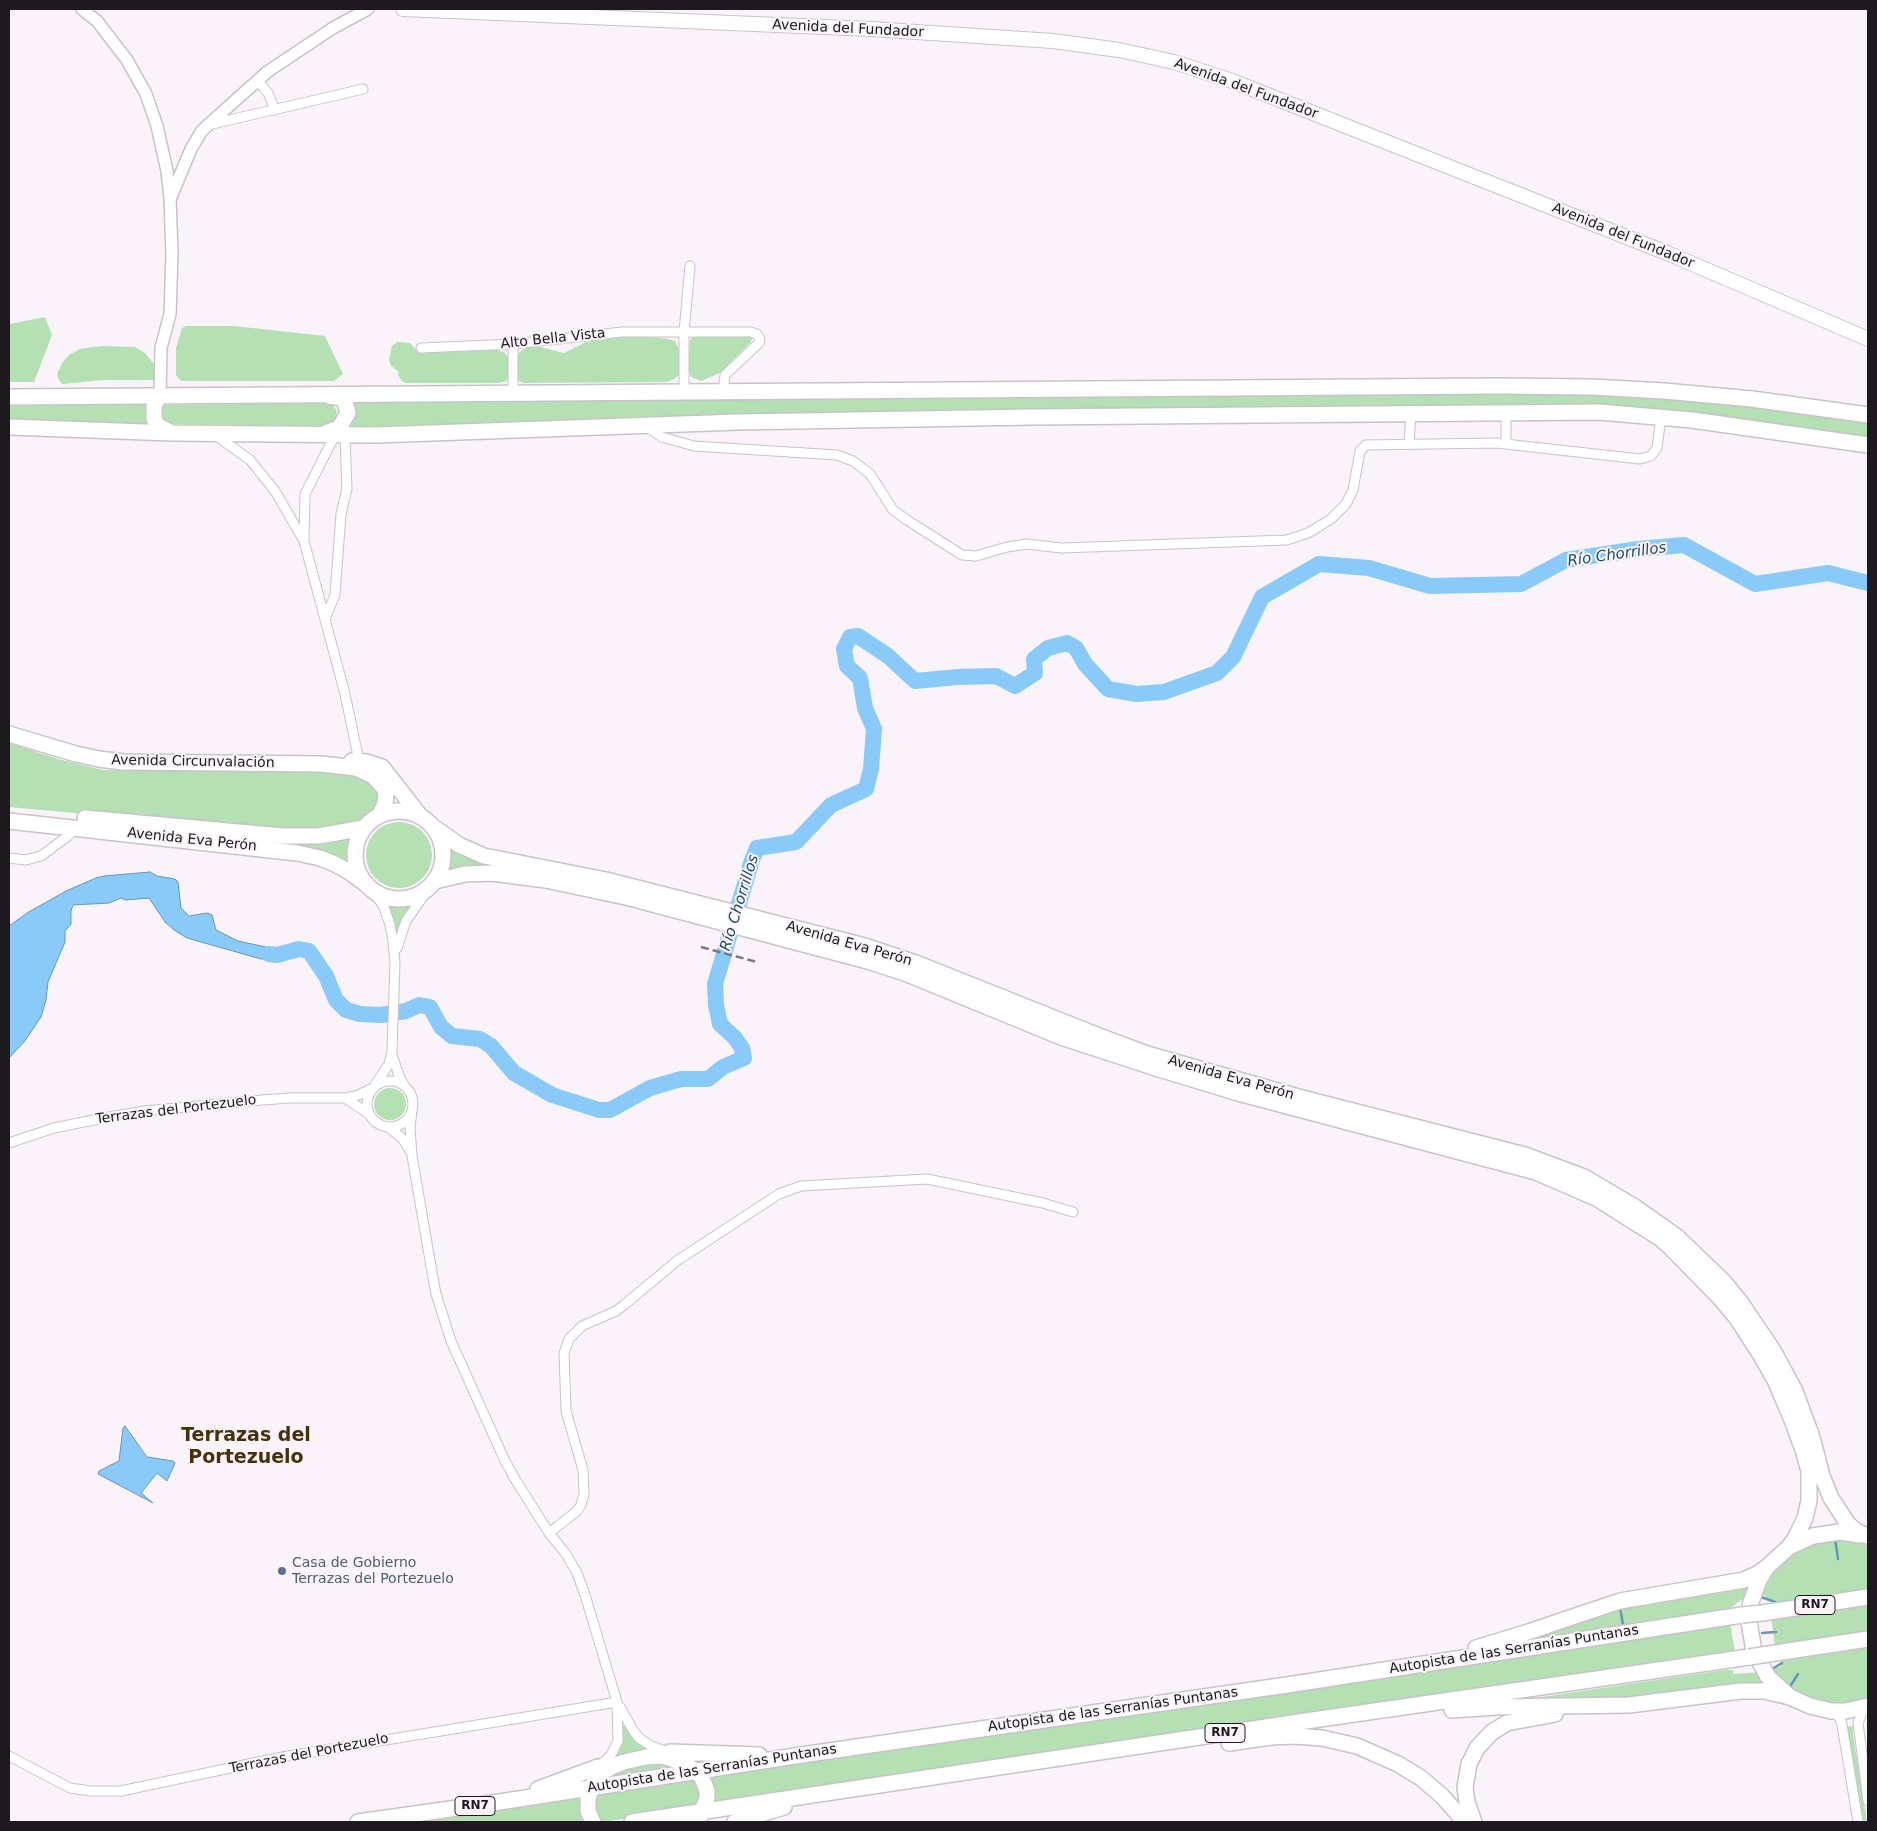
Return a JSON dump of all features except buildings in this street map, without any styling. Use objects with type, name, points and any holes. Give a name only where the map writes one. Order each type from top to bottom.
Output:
[{"type":"main road","name":"Avenida del Fundador","points":[[403,9],[871,29],[1034,40],[1085,44],[1174,62],[1232,81],[1667,253],[1868,339]]},
{"type":"main road","points":[[12,397],[1592,387],[1702,394],[1868,415]]},
{"type":"main road","points":[[306,435],[328,432],[339,428],[348,413],[345,402],[341,398],[316,394]]},
{"type":"main road","points":[[160,396],[154,406],[154,419],[158,426],[172,433]]},
{"type":"main road","points":[[9,428],[213,434],[340,435],[438,434],[832,420],[1599,412],[1731,425],[1868,445]]},
{"type":"main road","name":"Avenida Circunvalación","points":[[9,734],[76,754],[123,762],[321,764],[359,761],[375,764],[387,772],[427,822]]},
{"type":"main road","name":"Avenida Circunvalación","points":[[321,764],[356,768],[379,781],[384,788],[386,800],[379,816]]},
{"type":"main road","name":"Avenida Eva Perón","points":[[9,811],[283,836],[326,835],[364,828]]},
{"type":"main road","points":[[396,811],[404,812],[427,822],[441,841],[443,849],[442,866],[432,884],[416,896],[401,899],[390,898],[369,887],[359,874],[355,854],[358,840],[364,828],[379,816],[396,811]]},
{"type":"main road","name":"Avenida Eva Perón","points":[[9,821],[297,853],[320,858],[335,864],[351,873],[369,887]]},
{"type":"main road","name":"Avenida Eva Perón","points":[[427,822],[459,846],[484,856],[606,880],[700,910],[770,929],[905,973],[1061,1037],[1156,1068],[1238,1093],[1536,1172],[1596,1198],[1661,1239],[1670,1247],[1736,1317],[1764,1360],[1792,1420],[1809,1472],[1810,1486],[1807,1509],[1802,1526],[1789,1547]]},
{"type":"main road","name":"Avenida Eva Perón","points":[[432,884],[465,874],[507,874],[700,910]]},
{"type":"main road","name":"Avenida Eva Perón","points":[[770,929],[865,946],[916,963],[1147,1054],[1302,1098],[1525,1156],[1584,1178],[1607,1190],[1676,1236],[1724,1282],[1741,1303],[1774,1352],[1795,1392],[1812,1437],[1822,1476],[1831,1498],[1848,1524],[1868,1537]]},
{"type":"main road","points":[[1287,1684],[1348,1670],[1466,1650],[1525,1633],[1620,1601],[1736,1581],[1752,1576],[1767,1567],[1789,1547],[1813,1536],[1840,1532],[1868,1537]]},
{"type":"main road","points":[[1767,1567],[1758,1580],[1750,1605],[1750,1637],[1754,1651],[1768,1677],[1790,1697]]},
{"type":"main road","name":"Autopista de las Serranías Puntanas","points":[[358,1822],[493,1804],[808,1754],[1868,1597]]},
{"type":"main road","name":"RN7","points":[[632,1822],[700,1817],[828,1794],[1016,1765],[1868,1639]]},
{"type":"main road","points":[[1474,1822],[1467,1802],[1465,1779],[1472,1756],[1487,1736],[1500,1727],[1515,1721],[1605,1706],[1741,1691],[1764,1691],[1790,1697],[1810,1706],[1831,1711],[1846,1711],[1868,1707]]},
{"type":"main road","points":[[1306,1721],[1374,1718],[1470,1708],[1605,1706]]},
{"type":"main road","points":[[1016,1765],[1094,1763],[1277,1737],[1322,1738],[1357,1746],[1398,1764],[1432,1787],[1465,1822]]},
{"type":"main road","points":[[493,1804],[638,1758],[668,1754],[808,1754]]},
{"type":"main road","points":[[668,1754],[697,1772],[705,1784],[707,1791],[700,1817]]},
{"type":"main road","points":[[593,1822],[588,1806],[591,1788],[600,1770]]},
{"type":"main road","points":[[735,1822],[828,1794]]},
{"type":"street","points":[[82,9],[97,21],[127,60],[146,94],[157,126],[167,171],[172,254],[170,314],[161,348],[160,396]]},
{"type":"street","points":[[170,198],[191,149],[201,132],[257,80],[333,28],[368,9]]},
{"type":"street","points":[[257,80],[268,93],[275,110]]},
{"type":"street","points":[[208,126],[363,89]]},
{"type":"street","points":[[684,393],[684,332],[690,266]]},
{"type":"street","name":"Alto Bella Vista","points":[[421,348],[513,344],[622,332],[750,332],[757,334],[760,339],[759,343],[725,375],[724,393]]},
{"type":"street","points":[[513,344],[513,393]]},
{"type":"street","points":[[1506,412],[1506,444]]},
{"type":"street","points":[[1409,444],[1411,413]]},
{"type":"street","points":[[645,426],[662,438],[694,446],[837,455],[853,461],[870,474],[893,510],[962,555],[976,556],[1007,547],[1028,544],[1061,548],[1287,540],[1308,533],[1331,519],[1346,504],[1353,490],[1360,451],[1366,445],[1506,444],[1640,459],[1651,456],[1657,448],[1661,417]]},
{"type":"street","points":[[213,434],[250,460],[275,491],[304,541]]},
{"type":"street","points":[[340,435],[305,494],[304,541],[345,694],[359,761]]},
{"type":"street","points":[[324,619],[335,595],[341,514],[347,489],[340,435]]},
{"type":"street","points":[[9,858],[26,860],[40,856],[68,836],[75,828]]},
{"type":"street","points":[[394,964],[402,932],[411,912],[432,884]]},
{"type":"street","points":[[369,887],[387,916],[393,941],[394,964],[392,1051],[389,1064],[367,1099],[366,1107],[374,1121],[388,1127],[403,1140],[412,1156]]},
{"type":"street","points":[[392,1051],[399,1076],[412,1097],[410,1127],[412,1156],[433,1279],[450,1341],[504,1461],[549,1532],[566,1554],[581,1583],[618,1703],[639,1738],[668,1754]]},
{"type":"street","name":"Terrazas del Portezuelo","points":[[9,1143],[54,1128],[144,1111],[290,1098],[345,1098],[356,1096],[382,1082],[390,1080],[404,1085]]},
{"type":"street","points":[[345,1098],[369,1114]]},
{"type":"street","points":[[388,1127],[403,1123],[412,1111]]},
{"type":"street","points":[[549,1532],[577,1511],[584,1494],[583,1470],[566,1410],[564,1353],[569,1339],[582,1326],[616,1311],[687,1253],[779,1194],[801,1186],[927,1178],[1043,1203],[1073,1212]]},
{"type":"street","points":[[600,1770],[618,1741],[618,1703]]},
{"type":"street","name":"Terrazas del Portezuelo","points":[[9,1756],[70,1788],[90,1791],[121,1791],[282,1757],[618,1703]]},
{"type":"street","points":[[1868,1707],[1862,1713],[1858,1724],[1868,1801]]},
{"type":"street","points":[[1831,1711],[1840,1718],[1842,1724],[1858,1822]]},
{"type":"green space","points":[[45,317],[52,335],[34,382],[9,382],[9,324]]},
{"type":"green space","points":[[186,326],[234,326],[325,336],[343,374],[334,381],[181,381],[176,375],[176,348],[182,328]]},
{"type":"green space","points":[[630,335],[675,341],[680,352],[679,375],[667,382],[523,383],[517,377],[518,354],[528,347],[536,346],[564,353],[584,343],[609,336]]},
{"type":"green space","points":[[694,335],[750,335],[752,338],[751,342],[720,373],[701,381],[691,377],[688,371],[690,340]]},
{"type":"green space","points":[[397,342],[410,343],[419,353],[498,350],[505,353],[509,359],[510,374],[506,381],[499,383],[405,383],[398,375],[399,372],[391,366],[389,360],[392,346]]},
{"type":"green space","points":[[101,346],[135,347],[145,353],[153,363],[156,372],[155,380],[104,380],[62,384],[57,374],[62,363],[69,355],[80,349]]},
{"type":"green space","points":[[1549,392],[1703,399],[1868,421],[1868,441],[1671,412],[349,431],[354,419],[350,398]]},
{"type":"green space","points":[[150,400],[152,427],[9,422],[9,402]]},
{"type":"green space","points":[[332,404],[337,411],[334,422],[328,426],[172,424],[159,419],[162,405]]},
{"type":"green space","points":[[9,743],[58,759],[103,770],[271,768],[357,772],[382,791],[374,816],[354,825],[316,832],[194,824],[9,807]]},
{"type":"green space","points":[[9,814],[254,837],[355,837],[355,862],[317,850],[9,817]]},
{"type":"green space","points":[[392,822],[406,822],[418,827],[427,836],[432,848],[430,868],[423,879],[406,888],[392,888],[380,883],[371,874],[366,862],[366,848],[371,836],[380,827]]},
{"type":"green space","points":[[448,847],[454,850],[640,894],[447,872]]},
{"type":"green space","points":[[422,894],[397,937],[384,901],[400,901]]},
{"type":"green space","points":[[390,1088],[396,1089],[401,1093],[405,1098],[405,1110],[401,1115],[396,1119],[390,1120],[384,1119],[379,1115],[375,1110],[374,1104],[375,1098],[379,1093],[384,1089]]},
{"type":"green space","points":[[1841,1539],[1854,1540],[1868,1545],[1868,1595],[1774,1609],[1774,1604],[1762,1594],[1773,1572],[1792,1554],[1804,1547],[1820,1542]]},
{"type":"green space","points":[[1747,1583],[1747,1596],[1726,1611],[1532,1642],[1534,1636],[1625,1607]]},
{"type":"green space","points":[[1868,1604],[1868,1632],[1775,1646],[1771,1618]]},
{"type":"green space","points":[[1730,1623],[1735,1652],[709,1806],[706,1776]]},
{"type":"green space","points":[[1868,1648],[1868,1699],[1858,1703],[1839,1705],[1807,1698],[1793,1690],[1771,1670],[1781,1666],[1781,1661]]},
{"type":"green space","points":[[1733,1670],[1733,1674],[1762,1672],[1777,1689],[1640,1701],[1528,1702],[1541,1697]]},
{"type":"green space","points":[[627,1725],[660,1752],[610,1763],[621,1726]]},
{"type":"green space","points":[[1853,1726],[1867,1822],[1863,1822],[1847,1727]]},
{"type":"green space","points":[[655,1761],[684,1768],[603,1780],[609,1773]]},
{"type":"green space","points":[[696,1778],[700,1785],[700,1808],[602,1822],[600,1822],[593,1809],[595,1792]]},
{"type":"green space","points":[[578,1796],[582,1822],[406,1822]]},
{"type":"water","points":[[150,872],[157,876],[175,879],[178,882],[181,908],[189,916],[207,913],[212,915],[216,930],[238,941],[289,952],[278,959],[261,959],[187,938],[165,922],[149,898],[125,900],[121,898],[109,903],[73,905],[71,924],[65,931],[65,942],[48,982],[46,1000],[41,1017],[24,1042],[9,1058],[9,926],[27,913],[66,891],[96,878]]},
{"type":"water","points":[[125,1426],[147,1457],[173,1461],[175,1463],[167,1481],[157,1473],[141,1493],[153,1503],[98,1474],[99,1471],[119,1461],[123,1428]]},
{"type":"waterway","name":"Río Chorrillos","points":[[269,954],[277,955],[299,949],[309,951],[326,976],[336,1000],[346,1010],[360,1014],[381,1015],[406,1011],[419,1005],[430,1007],[441,1027],[452,1036],[480,1039],[491,1046],[514,1073],[552,1095],[599,1110],[610,1110],[650,1088],[681,1079],[708,1079],[723,1067],[744,1058],[742,1048],[735,1038],[720,1024],[716,1005],[715,984],[757,848],[796,842],[831,805],[866,789],[871,769],[874,729],[865,708],[860,678],[847,666],[844,649],[850,637],[858,636],[888,656],[915,681],[996,676],[1015,686],[1035,673],[1034,659],[1048,648],[1067,643],[1076,648],[1085,664],[1108,689],[1136,694],[1164,692],[1217,673],[1233,657],[1262,597],[1319,564],[1369,568],[1430,586],[1521,584],[1566,560],[1638,549],[1684,545],[1755,584],[1828,573],[1868,583]]},
{"type":"waterway","points":[[1835,1539],[1838,1559]]},
{"type":"waterway","points":[[1761,1597],[1775,1602]]},
{"type":"waterway","points":[[1620,1607],[1623,1625]]},
{"type":"waterway","points":[[1762,1633],[1776,1632]]},
{"type":"waterway","points":[[1772,1669],[1782,1663]]},
{"type":"waterway","points":[[1791,1685],[1798,1674]]},
{"type":"railway","points":[[701,947],[757,962]]},
{"type":"place","name":"Casa de Gobierno Terrazas del Portezuelo","points":[[282,1571]]},
{"type":"district","name":"Terrazas del Portezuelo","points":[[246,1447]]}]
